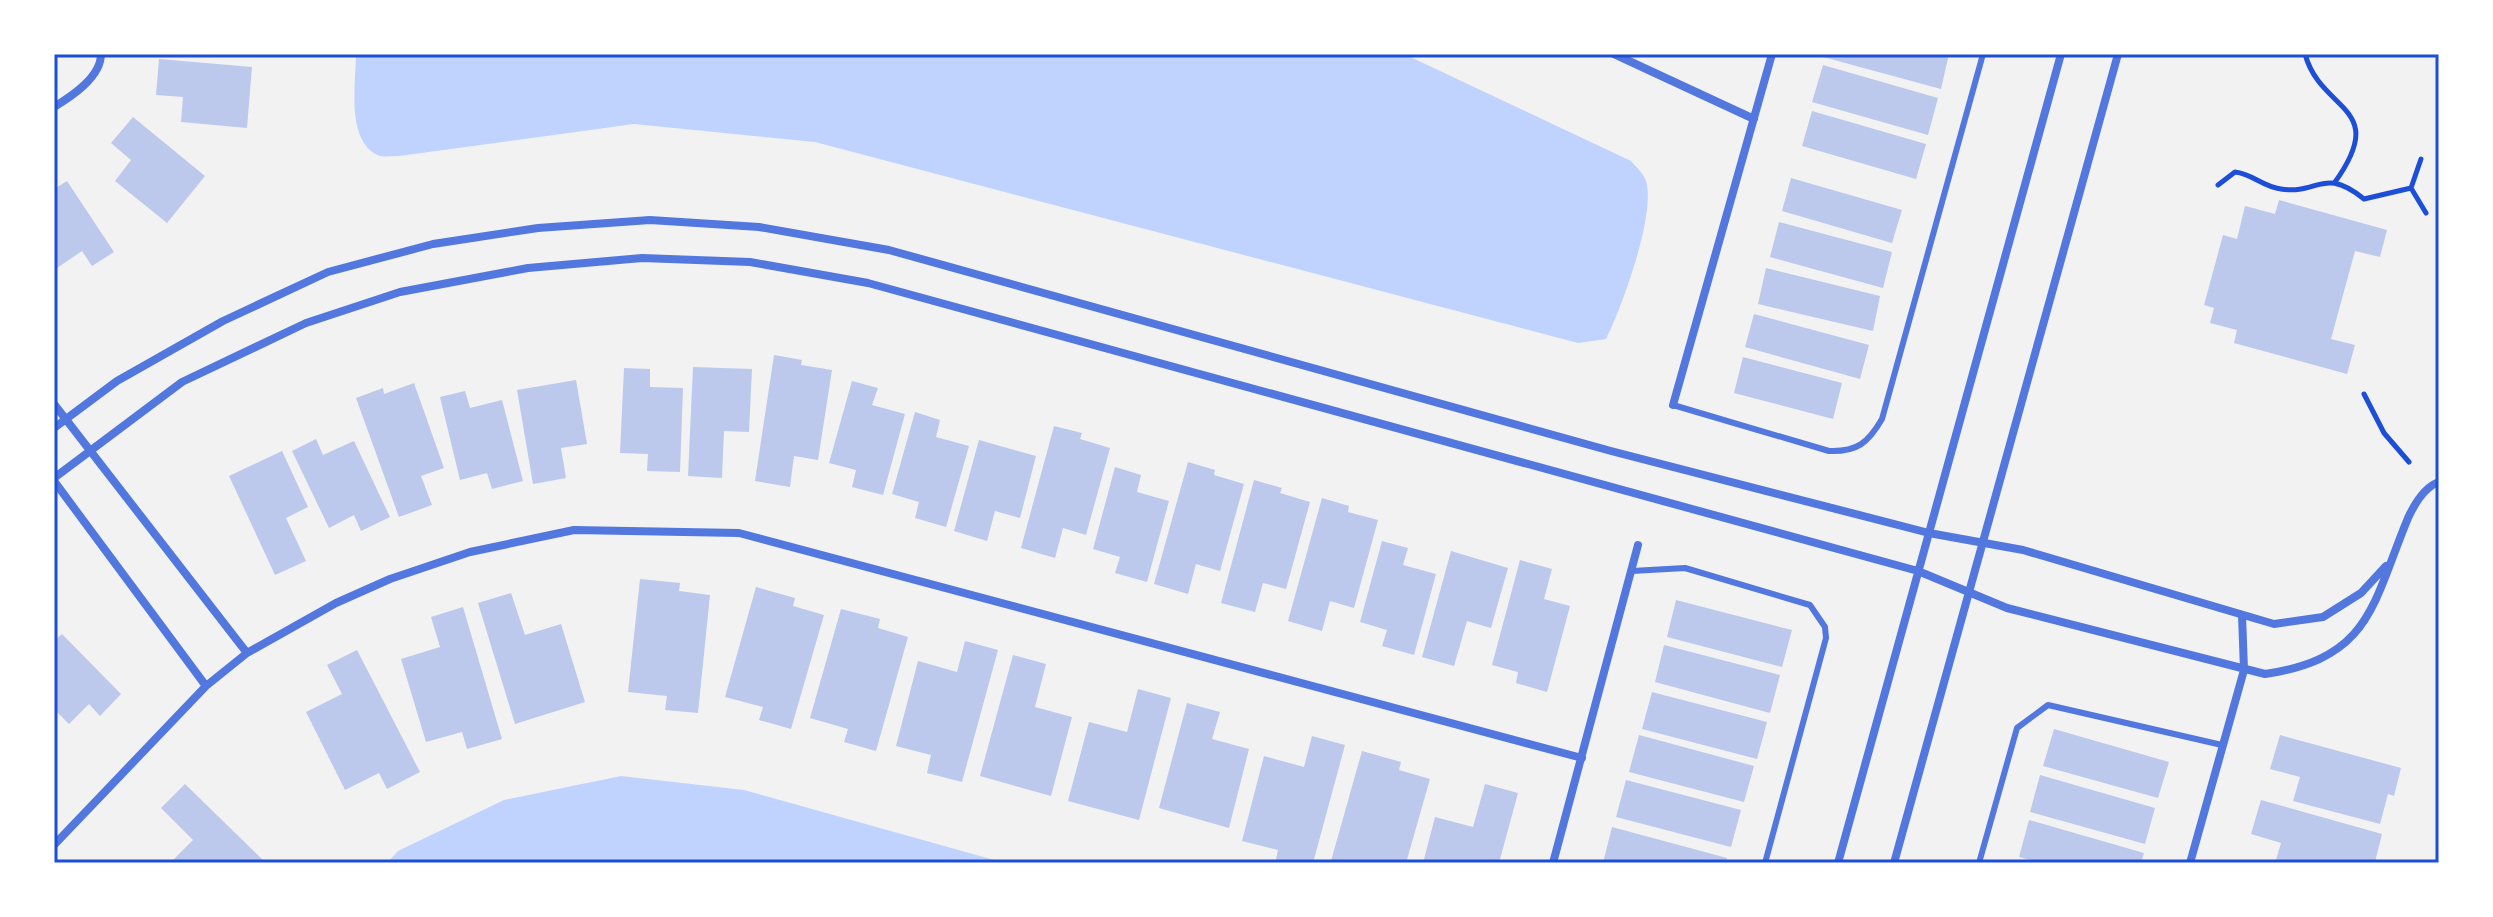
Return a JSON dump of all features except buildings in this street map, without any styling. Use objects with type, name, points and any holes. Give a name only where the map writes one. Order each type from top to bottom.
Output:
[{"type":"street","points":[[54,107],[75,95],[101,64],[101,54]]},
{"type":"street","points":[[1614,54],[1754,119]]},
{"type":"street","points":[[1673,405],[1772,54]]},
{"type":"street","points":[[1838,863],[2061,54]]},
{"type":"street","points":[[1894,863],[2118,54]]},
{"type":"street","points":[[54,428],[117,381],[223,321],[328,272],[433,244],[538,228],[650,220],[759,227],[889,250],[1611,451],[1929,533],[2023,550],[2274,624],[2323,617],[2361,593],[2390,562]]},
{"type":"street","points":[[206,686],[54,479],[182,382],[306,323],[400,292],[528,268],[642,258],[750,262],[868,283],[1918,571],[2007,608],[2265,674],[2296,669],[2322,660],[2364,625],[2414,504],[2439,482]]},
{"type":"street","points":[[54,404],[247,653]]},
{"type":"street","points":[[54,845],[206,686],[247,653],[336,603],[390,579],[470,552],[574,530],[739,533],[1582,758]]},
{"type":"street","points":[[1553,863],[1638,545]]},
{"type":"street","points":[[2190,863],[2244,670],[2242,615]]},
{"type":"lane","points":[[1673,405],[1829,451],[1852,452],[1871,439],[1882,419],[1983,54]]},
{"type":"lane","points":[[1632,571],[1685,568],[1707,573],[1810,605],[1825,627],[1826,638],[1765,863]]},
{"type":"lane","points":[[1979,863],[2017,728],[2048,705],[2222,745]]},
{"type":"path","points":[[2305,54],[2309,70],[2320,86],[2346,108],[2356,124],[2354,148],[2335,182]]},
{"type":"path","points":[[2421,159],[2411,188],[2426,213]]},
{"type":"path","points":[[2218,185],[2235,172],[2250,174],[2262,184],[2286,190],[2335,182],[2349,186],[2364,199],[2411,188]]},
{"type":"path","points":[[2364,394],[2384,433],[2409,462]]},
{"type":"water","points":[[356,54],[1404,54],[1631,161],[1646,181],[1646,215],[1628,284],[1606,339],[1578,343],[815,142],[634,124],[380,156],[361,139],[357,125],[354,95]]},
{"type":"water","points":[[621,776],[744,790],[1005,863],[387,863],[398,851],[504,800]]}]
